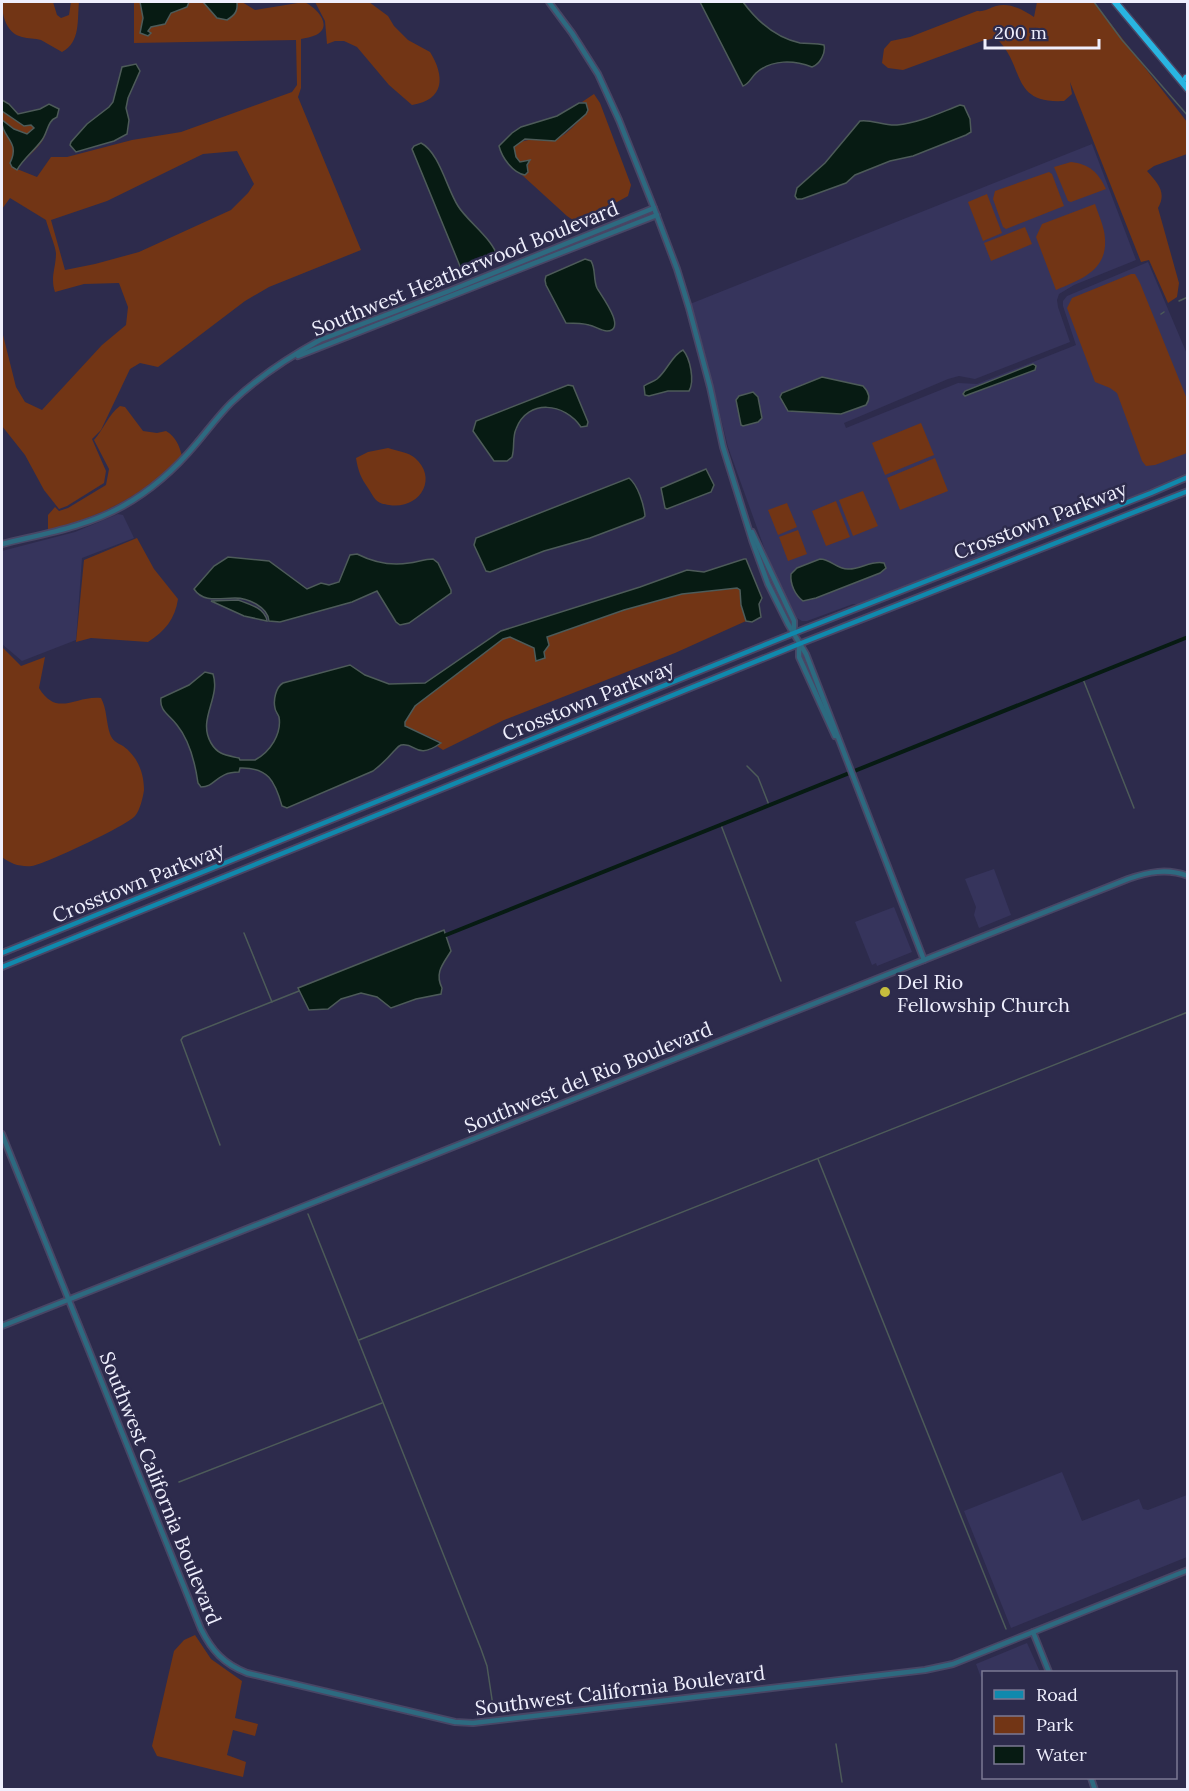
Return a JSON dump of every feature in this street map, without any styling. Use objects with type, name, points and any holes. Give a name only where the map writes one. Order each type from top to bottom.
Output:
[{"type":"highway","points":[[1115,2],[1188,89]]},
{"type":"main road","name":"Crosstown Parkway","points":[[2,953],[794,633],[1188,477]]},
{"type":"main road","name":"Crosstown Parkway","points":[[2,967],[799,644],[1188,491]]},
{"type":"street","points":[[549,2],[598,74],[657,215],[686,298],[710,387],[723,447],[749,527],[794,621],[794,633],[806,654],[826,704],[837,738],[924,960]]},
{"type":"street","name":"Southwest Heatherwood Boulevard","points":[[2,544],[77,525],[124,505],[158,481],[177,464],[233,401],[258,380],[320,340],[449,291],[654,208]]},
{"type":"street","name":"Southwest Heatherwood Boulevard","points":[[290,359],[657,215]]},
{"type":"street","name":"Southwest del Rio Boulevard","points":[[2,1326],[1140,874],[1171,871],[1188,876]]},
{"type":"street","name":"Southwest California Boulevard","points":[[2,1134],[201,1629],[210,1647],[235,1669],[455,1722],[473,1723],[925,1670],[953,1664],[1188,1570]]},
{"type":"street","points":[[1032,1632],[1049,1671]]},
{"type":"shaded area","points":[[1092,144],[1136,260],[1074,285],[1059,294],[1058,307],[1070,342],[975,379],[959,376],[948,379],[844,423],[846,428],[958,383],[977,384],[1076,345],[1063,306],[1063,301],[1067,296],[1148,262],[1187,354],[1187,473],[1115,504],[861,604],[853,604],[807,621],[797,618],[770,564],[728,447],[690,304]]},
{"type":"shaded area","points":[[118,514],[123,515],[134,538],[82,558],[76,640],[22,661],[2,644],[2,551],[75,532]]},
{"type":"shaded area","points":[[994,869],[1011,915],[979,928],[974,915],[976,907],[965,879]]},
{"type":"shaded area","points":[[894,907],[912,952],[877,966],[876,963],[872,965],[855,922]]},
{"type":"shaded area","points":[[1062,1472],[1082,1521],[1139,1499],[1143,1509],[1148,1510],[1187,1495],[1187,1557],[1011,1628],[964,1511]]},
{"type":"shaded area","points":[[1027,1643],[1040,1671],[982,1671],[982,1680],[976,1664]]},
{"type":"green space","points":[[2,2],[53,2],[57,15],[61,18],[69,15],[71,2],[79,2],[75,37],[68,48],[62,52],[41,40],[17,35],[6,23]]},
{"type":"green space","points":[[134,2],[242,2],[255,10],[304,2],[318,12],[323,22],[321,31],[316,35],[301,39],[301,88],[298,97],[361,250],[269,287],[245,301],[158,367],[140,363],[130,369],[101,430],[92,439],[106,471],[104,483],[59,509],[44,490],[25,455],[2,426],[2,331],[16,387],[25,402],[42,410],[102,345],[126,325],[128,307],[119,283],[84,284],[55,292],[53,277],[56,253],[46,220],[10,198],[2,209],[2,100],[18,114],[40,109],[49,104],[59,109],[57,117],[50,123],[44,138],[17,169],[37,177],[51,157],[67,157],[132,140],[181,132],[292,92],[297,85],[296,40],[134,43]],"holes":[[[237,151],[254,184],[231,210],[139,252],[65,270],[51,220],[107,201],[203,154]]]},
{"type":"green space","points":[[315,2],[369,2],[388,16],[408,40],[430,52],[440,78],[436,92],[431,98],[412,105],[389,85],[357,47],[344,41],[327,44],[325,21]]},
{"type":"green space","points":[[1037,2],[1094,2],[1187,122],[1187,154],[1154,166],[1147,171],[1160,188],[1162,197],[1158,208],[1179,283],[1177,297],[1168,303],[1149,260],[1141,262],[1070,82],[1072,94],[1064,101],[1047,100],[1034,96],[1026,90],[1012,60],[996,38],[903,70],[888,68],[882,63],[884,49],[891,41],[910,37],[977,11],[1001,5],[1016,7],[1034,17]]},
{"type":"green space","points":[[594,94],[600,103],[631,185],[628,196],[576,222],[522,175],[530,160],[520,162],[516,157],[514,147],[527,140],[551,140],[560,137],[586,114],[586,103],[582,102]]},
{"type":"green space","points":[[1071,162],[1092,170],[1106,189],[1071,202],[1068,201],[1054,167]]},
{"type":"green space","points":[[1049,172],[1052,174],[1064,206],[1006,229],[1003,227],[993,199],[995,191]]},
{"type":"green space","points":[[987,194],[1002,233],[983,241],[968,202]]},
{"type":"green space","points":[[1095,204],[1104,231],[1103,255],[1093,270],[1085,276],[1056,290],[1036,237],[1042,224]]},
{"type":"green space","points":[[1025,227],[1032,244],[991,261],[984,243]]},
{"type":"green space","points":[[1135,274],[1140,283],[1187,399],[1187,453],[1146,466],[1142,461],[1117,393],[1095,382],[1067,308],[1072,298]]},
{"type":"green space","points":[[120,406],[125,407],[143,431],[169,433],[177,442],[182,456],[152,483],[120,503],[86,519],[48,530],[48,515],[55,507],[59,511],[68,508],[106,485],[109,469],[94,440]]},
{"type":"green space","points":[[921,423],[934,455],[885,475],[872,443]]},
{"type":"green space","points":[[388,448],[412,456],[422,466],[425,483],[417,498],[409,503],[389,505],[379,502],[360,474],[356,458],[368,452]]},
{"type":"green space","points":[[935,458],[948,491],[900,510],[887,478]]},
{"type":"green space","points":[[863,491],[878,526],[853,536],[839,500]]},
{"type":"green space","points":[[836,501],[850,537],[826,546],[812,511]]},
{"type":"green space","points":[[787,503],[797,527],[778,535],[768,510]]},
{"type":"green space","points":[[798,530],[807,554],[788,561],[779,537]]},
{"type":"green space","points":[[137,538],[154,569],[178,599],[172,618],[164,629],[148,642],[91,638],[76,642],[84,560]]},
{"type":"green space","points":[[737,588],[740,590],[741,605],[746,621],[675,653],[504,720],[443,750],[437,746],[441,743],[439,741],[405,726],[415,706],[503,639],[509,637],[535,648],[536,661],[540,661],[547,637],[624,610],[682,594]]},
{"type":"green space","points":[[2,647],[21,666],[45,657],[39,688],[53,702],[60,704],[101,698],[111,736],[136,760],[144,783],[140,807],[129,821],[85,844],[32,866],[9,862],[2,857]]},
{"type":"green space","points":[[195,1635],[211,1659],[242,1681],[235,1718],[258,1724],[255,1736],[233,1730],[227,1755],[246,1762],[243,1777],[157,1756],[152,1746],[174,1651],[184,1640]]},
{"type":"water","points":[[140,2],[189,2],[187,7],[171,13],[165,24],[151,27],[148,31],[151,33],[148,36],[140,33],[143,18]]},
{"type":"water","points":[[203,2],[237,2],[237,8],[227,20],[217,18]]},
{"type":"water","points":[[700,2],[743,2],[754,16],[775,33],[791,41],[824,45],[823,55],[820,61],[812,67],[791,62],[769,65],[762,68],[743,86]]},
{"type":"water","points":[[136,64],[140,71],[128,98],[127,134],[114,141],[76,152],[70,145],[71,142],[87,124],[113,102],[122,67]]},
{"type":"water","points":[[2,100],[18,114],[40,109],[49,104],[59,109],[57,117],[49,124],[42,140],[17,170],[10,163],[13,156],[12,144],[4,131],[2,120],[14,129],[27,134],[34,128],[31,125],[24,126],[2,111]]},
{"type":"water","points":[[579,103],[586,103],[588,110],[586,114],[555,141],[525,139],[514,147],[516,157],[520,162],[530,160],[527,165],[528,172],[525,175],[516,171],[509,164],[499,146],[512,133],[521,127],[557,116]]},
{"type":"water","points":[[960,105],[964,106],[970,119],[971,132],[966,135],[913,156],[890,161],[855,175],[846,183],[802,199],[797,199],[795,196],[797,188],[825,163],[860,121],[892,125],[905,124]]},
{"type":"water","points":[[421,143],[438,162],[462,212],[491,244],[497,257],[462,271],[412,149]]},
{"type":"water","points":[[585,259],[593,264],[597,288],[614,319],[613,329],[605,331],[586,324],[566,323],[546,285],[546,276]]},
{"type":"water","points":[[683,350],[691,370],[692,382],[689,391],[668,391],[645,395],[644,386],[657,379]]},
{"type":"water","points":[[1033,364],[1036,366],[1035,370],[965,396],[963,394],[965,391]]},
{"type":"water","points":[[822,377],[863,386],[869,395],[868,402],[866,405],[841,414],[788,411],[780,397],[782,393]]},
{"type":"water","points":[[568,385],[573,386],[588,422],[587,426],[581,427],[566,413],[557,409],[538,408],[529,412],[516,429],[512,457],[507,461],[494,461],[473,431],[476,421]]},
{"type":"water","points":[[753,392],[758,397],[762,418],[758,422],[743,426],[736,400],[739,396]]},
{"type":"water","points":[[706,469],[714,485],[711,492],[665,508],[661,488]]},
{"type":"water","points":[[629,478],[640,496],[645,516],[643,518],[590,538],[544,551],[490,572],[486,571],[474,545],[476,538]]},
{"type":"water","points":[[357,554],[389,564],[433,559],[438,563],[451,593],[409,623],[400,625],[377,591],[352,602],[280,622],[269,621],[265,612],[251,602],[240,598],[207,598],[194,589],[214,566],[228,557],[269,561],[307,589],[321,583],[329,585],[339,582],[350,555]]},
{"type":"water","points":[[746,559],[762,598],[759,604],[761,617],[752,622],[746,621],[741,605],[740,590],[737,588],[682,594],[624,610],[547,637],[549,645],[544,652],[545,658],[536,661],[534,648],[510,637],[503,639],[415,706],[405,722],[405,726],[441,743],[421,751],[401,745],[373,771],[287,808],[282,806],[269,777],[250,768],[240,768],[239,772],[225,774],[210,785],[201,787],[189,745],[177,725],[166,713],[161,702],[161,698],[189,685],[205,672],[213,674],[214,692],[207,725],[207,734],[211,743],[223,754],[240,760],[255,760],[270,747],[277,736],[279,717],[274,705],[277,691],[283,683],[350,665],[365,675],[389,684],[425,683],[501,631],[687,570],[704,572]]},
{"type":"water","points":[[820,559],[845,569],[880,562],[884,563],[886,568],[880,573],[803,601],[794,589],[791,574],[797,568]]},
{"type":"water","points":[[238,600],[260,610],[267,621],[244,616],[211,601]]},
{"type":"water","points":[[444,930],[451,951],[439,972],[441,994],[416,999],[391,1008],[377,997],[361,993],[341,999],[328,1009],[309,1010],[298,988]]},
{"type":"waterway","points":[[1094,2],[1122,40],[1188,116]]},
{"type":"waterway","points":[[1179,301],[1188,297]]},
{"type":"waterway","points":[[446,935],[1188,637]]},
{"type":"waterway","points":[[1083,679],[1134,808]]},
{"type":"waterway","points":[[747,766],[758,777],[769,805]]},
{"type":"waterway","points":[[721,825],[781,981]]},
{"type":"waterway","points":[[244,933],[272,1002]]},
{"type":"waterway","points":[[220,1145],[181,1040],[183,1037],[299,991]]},
{"type":"waterway","points":[[359,1340],[1188,1012]]},
{"type":"waterway","points":[[818,1159],[1006,1629]]},
{"type":"waterway","points":[[308,1214],[481,1649],[487,1666],[493,1706]]},
{"type":"waterway","points":[[179,1482],[382,1403]]},
{"type":"waterway","points":[[836,1744],[842,1782]]},
{"type":"place","name":"Del Rio Fellowship Church","points":[[885,992]]}]
